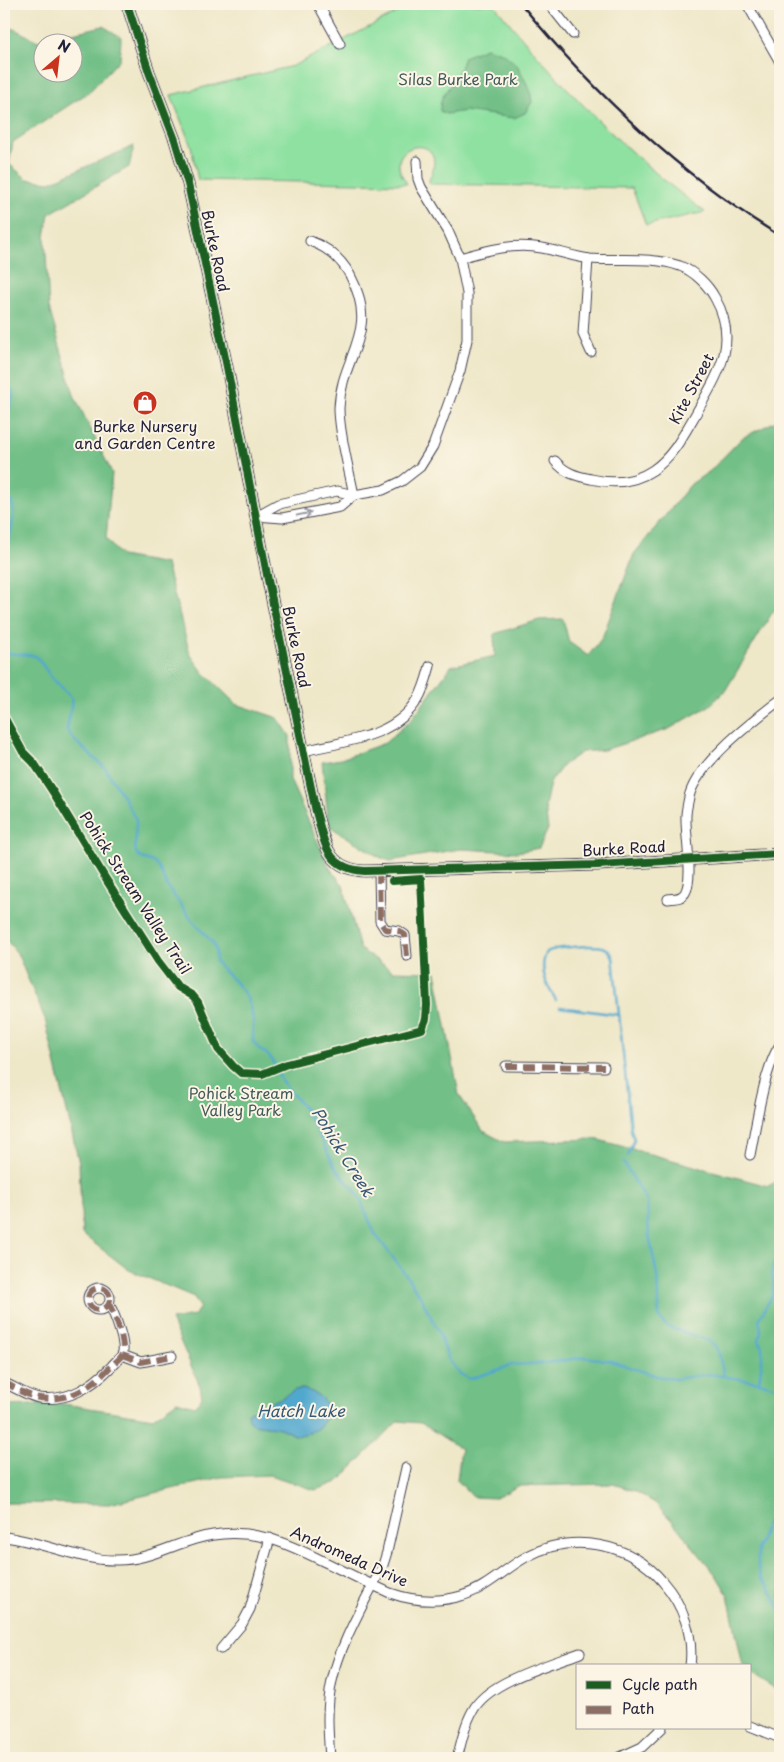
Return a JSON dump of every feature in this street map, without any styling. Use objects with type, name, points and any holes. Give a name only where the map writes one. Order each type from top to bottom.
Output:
[{"type":"street","name":"Burke Road","points":[[127,4],[183,167],[227,367],[316,812],[331,856],[346,868],[379,870],[598,865],[780,854]]},
{"type":"street","points":[[318,4],[340,44]]},
{"type":"street","points":[[549,4],[573,34]]},
{"type":"street","points":[[747,4],[780,62]]},
{"type":"street","points":[[256,516],[278,504],[337,491],[354,495],[383,490],[402,482],[420,467],[433,446],[460,371],[467,340],[467,293],[460,258],[448,231],[421,188],[418,179],[417,162]]},
{"type":"street","points":[[310,241],[328,249],[347,271],[357,289],[361,303],[361,332],[342,388],[339,408],[354,495]]},
{"type":"street","name":"Kite Street","points":[[460,258],[490,249],[515,246],[540,248],[588,259],[658,260],[681,266],[696,276],[711,290],[721,309],[726,328],[725,356],[718,374],[679,443],[667,458],[652,471],[631,480],[608,483],[572,475],[562,469],[555,461]]},
{"type":"street","points":[[588,259],[583,334],[591,352]]},
{"type":"street","points":[[256,516],[282,518],[340,507],[354,495]]},
{"type":"street","points":[[304,750],[369,735],[396,723],[408,713],[418,699],[430,666]]},
{"type":"street","points":[[668,899],[680,898],[685,893],[689,881],[686,815],[690,794],[695,782],[711,760],[742,730],[780,700]]},
{"type":"street","points":[[379,870],[380,921],[385,929],[399,931],[405,935],[407,956]]},
{"type":"street","points":[[750,1155],[765,1084],[774,1055],[780,1045]]},
{"type":"street","points":[[506,1066],[604,1067]]},
{"type":"street","points":[[4,1382],[31,1396],[55,1398],[73,1394],[96,1382],[122,1355],[123,1347],[117,1320],[109,1304]]},
{"type":"street","points":[[122,1355],[141,1362],[172,1356]]},
{"type":"street","points":[[330,1758],[327,1720],[332,1682],[343,1647],[388,1552],[406,1468]]},
{"type":"street","name":"Andromeda Drive","points":[[4,1537],[32,1541],[88,1557],[116,1560],[148,1556],[191,1540],[212,1535],[242,1533],[270,1538],[288,1544],[373,1585],[406,1598],[426,1600],[445,1600],[462,1596],[478,1589],[523,1558],[547,1548],[563,1544],[582,1543],[608,1547],[627,1553],[638,1560],[656,1574],[671,1591],[682,1611],[689,1631],[690,1664]]},
{"type":"street","points":[[221,1649],[242,1624],[250,1609],[270,1538]]},
{"type":"street","points":[[457,1758],[467,1723],[474,1708],[484,1695],[503,1683],[580,1654]]},
{"type":"street","points":[[752,1727],[780,1738]]},
{"type":"street","points":[[618,1758],[642,1746],[660,1730]]},
{"type":"green space","name":"Silas Burke Park","points":[[414,4],[494,4],[542,61],[619,141],[705,212],[646,225],[632,188],[430,184],[429,180],[434,166],[433,156],[428,149],[421,147],[413,147],[405,151],[400,157],[399,168],[407,184],[198,180],[191,146],[171,95],[293,66]]},
{"type":"green space","name":"Pohick Stream Valley Park","points":[[4,24],[32,38],[32,82],[82,82],[82,32],[77,32],[103,26],[121,37],[120,59],[89,92],[13,142],[9,164],[27,179],[50,182],[134,146],[129,167],[49,214],[45,237],[49,308],[74,395],[112,473],[106,539],[121,556],[166,564],[190,654],[203,672],[236,704],[278,718],[290,736],[290,780],[329,867],[343,885],[360,949],[393,971],[436,972],[459,1095],[483,1131],[504,1142],[595,1139],[768,1186],[780,1180],[780,1692],[752,1674],[752,1664],[743,1664],[728,1595],[716,1575],[655,1503],[635,1491],[613,1484],[518,1486],[496,1498],[473,1497],[457,1480],[461,1449],[421,1423],[398,1421],[338,1482],[315,1490],[270,1475],[222,1477],[109,1504],[4,1503],[4,1406],[64,1404],[153,1418],[177,1401],[195,1406],[202,1397],[200,1386],[171,1320],[194,1316],[200,1307],[194,1297],[129,1270],[82,1234],[79,1163],[45,1019],[17,953],[4,937]]},
{"type":"green space","points":[[486,48],[504,54],[517,65],[530,90],[532,102],[525,113],[514,118],[465,111],[446,114],[440,111],[442,99],[456,77],[464,57]]},
{"type":"green space","points":[[780,419],[780,605],[772,613],[725,691],[709,706],[669,729],[604,750],[582,752],[563,765],[550,783],[545,806],[548,829],[539,848],[517,852],[460,849],[390,861],[379,857],[329,826],[322,762],[341,759],[385,743],[411,720],[451,666],[495,656],[494,634],[539,620],[563,619],[569,642],[588,656],[602,638],[634,554],[691,484],[710,471],[742,438]]},
{"type":"water","name":"Hatch Lake","points":[[302,1389],[316,1394],[325,1403],[327,1408],[325,1421],[317,1429],[297,1436],[280,1428],[252,1424],[248,1412],[284,1397],[295,1390]]},
{"type":"waterway","name":"Pohick Creek","points":[[4,385],[12,390],[13,395],[8,415],[10,443],[4,458]]},
{"type":"waterway","name":"Pohick Creek","points":[[4,492],[10,498],[13,506],[12,524],[4,560]]},
{"type":"waterway","name":"Pohick Creek","points":[[4,653],[37,657],[51,677],[71,697],[71,710],[67,730],[75,741],[105,768],[124,798],[136,820],[136,852],[139,857],[158,866],[167,886],[191,919],[212,942],[215,947],[216,961],[220,967],[237,984],[247,998],[253,1018],[253,1042],[273,1061],[281,1080],[303,1107],[336,1169],[354,1189],[360,1199],[375,1234],[420,1296],[438,1330],[448,1358],[460,1374],[470,1379],[512,1365],[546,1363],[586,1357],[611,1361],[657,1376],[675,1379],[709,1374],[759,1382],[780,1388]]},
{"type":"waterway","points":[[556,1000],[545,977],[543,964],[547,952],[567,947],[585,946],[601,947],[609,951],[613,957],[631,1130],[634,1139],[628,1155]]},
{"type":"waterway","points":[[560,1007],[619,1015]]},
{"type":"waterway","points":[[623,1162],[647,1201],[649,1236],[657,1275],[659,1317],[664,1324],[671,1328],[707,1340],[715,1346],[719,1354],[724,1376]]},
{"type":"waterway","points":[[759,1382],[762,1361],[759,1319],[772,1296],[774,1281],[772,1277],[773,1264],[780,1254]]},
{"type":"waterway","name":"Pohick Creek","points":[[780,1468],[772,1515],[758,1548],[758,1568],[761,1579],[768,1585],[780,1610]]},
{"type":"railway","points":[[521,4],[579,70],[641,131],[708,187],[780,236]]},
{"type":"marked path","points":[[379,871],[380,921],[385,929],[399,931],[405,935],[407,956]]},
{"type":"marked path","points":[[506,1066],[604,1067]]},
{"type":"marked path","points":[[99,1288],[109,1295],[110,1299],[103,1309],[99,1310],[89,1303],[88,1299],[95,1289],[99,1288]]},
{"type":"marked path","points":[[4,1382],[30,1396],[51,1399],[70,1395],[88,1386],[122,1355],[123,1344],[109,1304]]},
{"type":"marked path","points":[[122,1355],[141,1362],[172,1356]]},
{"type":"cycle path","points":[[127,4],[149,72],[175,140],[188,184],[227,367],[268,580],[316,812],[325,844],[335,860],[352,869],[365,871],[598,865],[780,854]]},
{"type":"cycle path","name":"Pohick Stream Valley Trail","points":[[4,717],[23,752],[34,763],[53,792],[158,961],[178,987],[193,996],[198,1002],[218,1049],[241,1073],[262,1074],[287,1064],[422,1029],[426,1019],[427,1005],[421,879],[392,881]]},
{"type":"place","name":"Burke Nursery and Garden Centre","points":[[145,403]]}]
